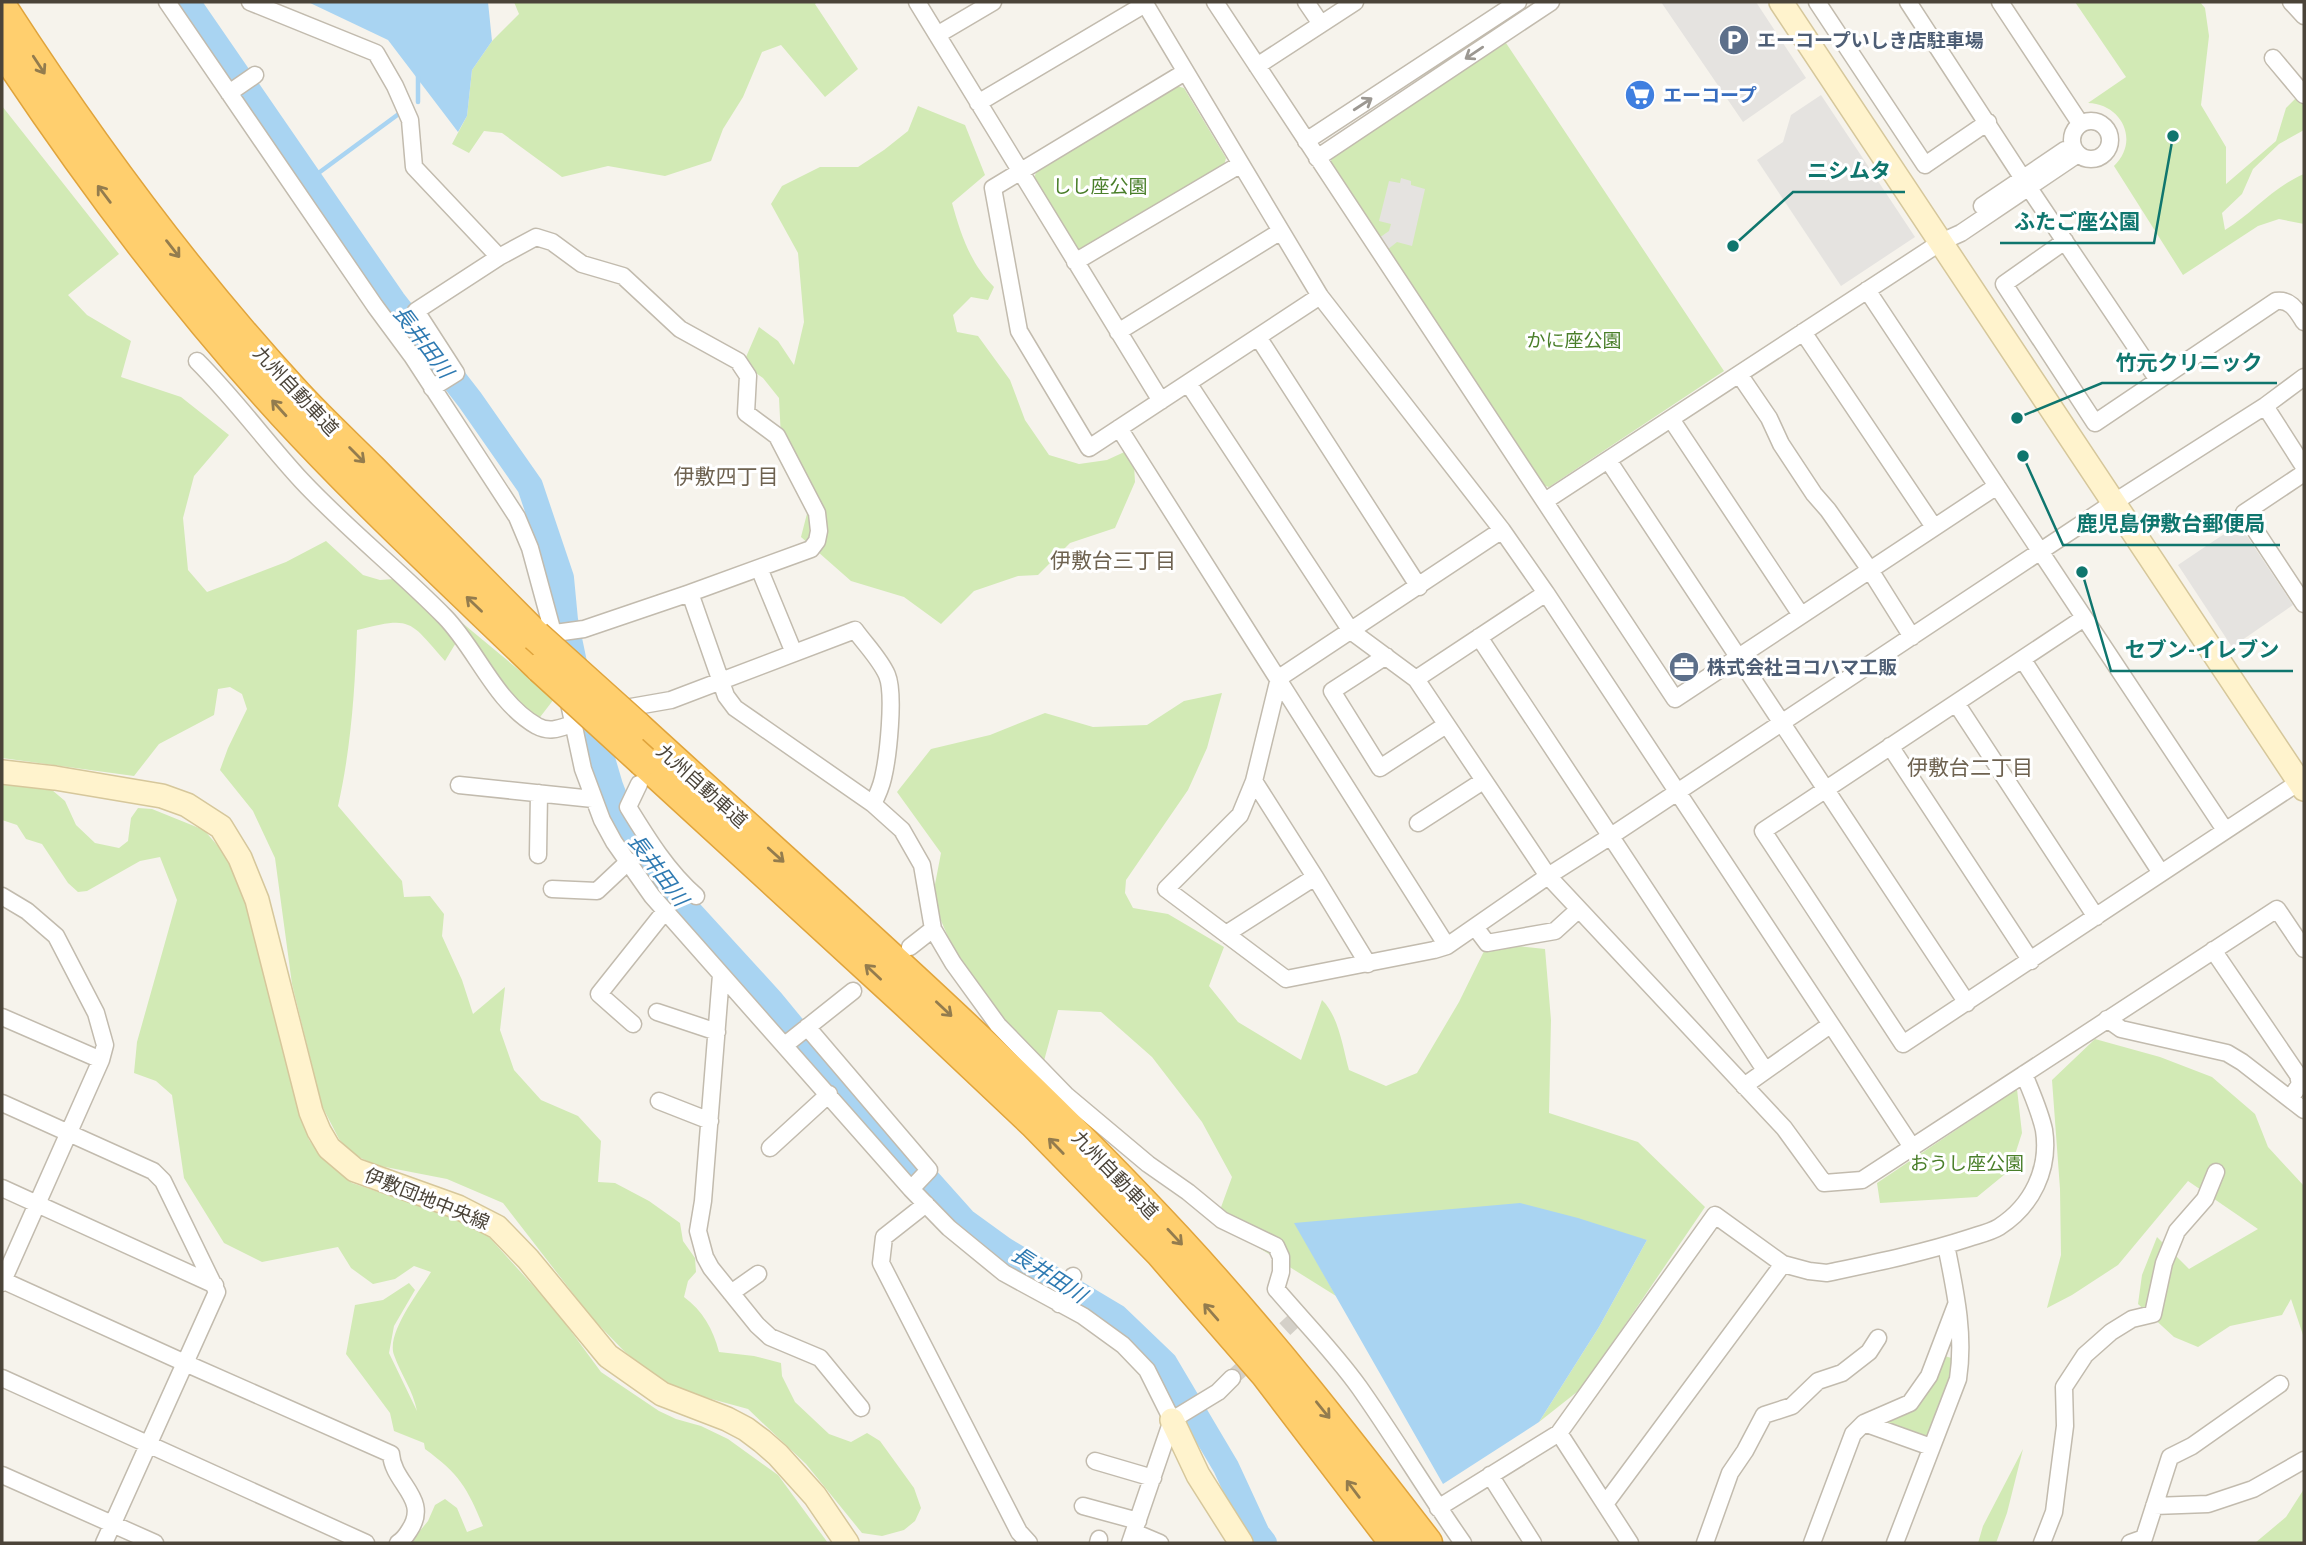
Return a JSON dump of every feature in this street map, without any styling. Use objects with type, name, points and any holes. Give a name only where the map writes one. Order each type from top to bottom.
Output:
[{"type":"highway","name":"九州自動車道","points":[[2,8],[54,89],[176,253],[298,396],[1031,1090],[1166,1228],[1265,1337],[1427,1543]]},
{"type":"highway","name":"九州自動車道","points":[[2,48],[92,178],[220,342],[284,414],[355,488],[541,668],[641,772],[898,995],[1034,1123],[1160,1252],[1266,1374],[1395,1543]]},
{"type":"street","points":[[167,2],[412,356],[517,517],[530,548],[583,769],[593,799],[614,842],[665,911],[911,1189],[949,1228],[1004,1273],[1105,1331],[1147,1370],[1175,1418],[1198,1475],[1241,1543]]},
{"type":"street","points":[[250,2],[376,53],[396,86],[410,120],[414,167],[499,257]]},
{"type":"street","points":[[918,2],[1161,401]]},
{"type":"street","points":[[937,35],[993,2]]},
{"type":"street","points":[[1215,2],[1675,699],[1997,486]]},
{"type":"street","points":[[1306,2],[1321,24]]},
{"type":"street","points":[[1257,66],[1355,2]]},
{"type":"street","points":[[1306,141],[1497,7],[1518,2]]},
{"type":"street","points":[[1317,158],[1551,2]]},
{"type":"street","points":[[1781,2],[2302,785],[2225,830],[1903,1044],[1763,831],[2084,618]]},
{"type":"street","points":[[1817,2],[1925,165],[1988,122]]},
{"type":"street","points":[[1908,2],[2158,380]]},
{"type":"street","points":[[2000,2],[2080,123]]},
{"type":"street","points":[[2291,2],[2304,16]]},
{"type":"street","points":[[978,103],[1144,3],[1320,296],[1502,530],[1546,593],[1912,1147]]},
{"type":"street","points":[[1497,7],[1511,27]]},
{"type":"street","points":[[2273,58],[2304,95]]},
{"type":"street","points":[[1185,72],[993,188],[1018,331],[1089,448],[1320,296]]},
{"type":"street","points":[[229,93],[255,75]]},
{"type":"street","points":[[2087,120],[2101,122],[2109,133],[2109,146],[2101,156],[2088,159],[2075,149],[2073,133],[2080,123],[2087,120]]},
{"type":"street","points":[[1545,501],[1941,242],[1956,224],[2026,183],[2075,149]]},
{"type":"street","points":[[1076,262],[1241,164]]},
{"type":"street","points":[[1118,332],[1281,231]]},
{"type":"street","points":[[432,388],[456,373],[416,310],[499,257],[536,237],[552,242],[582,264],[623,276],[680,329],[738,361],[748,376],[746,413],[777,436],[817,513],[819,531],[817,541],[811,549],[584,629],[551,634]]},
{"type":"street","points":[[2064,241],[2004,284],[2095,423],[2280,300],[2291,304],[2304,322]]},
{"type":"street","points":[[1867,290],[2225,830]]},
{"type":"street","points":[[1803,332],[1934,527]]},
{"type":"street","points":[[1258,337],[1419,587]]},
{"type":"street","points":[[197,361],[223,387],[302,481],[446,618],[519,712],[538,727],[552,731],[572,724]]},
{"type":"street","points":[[1739,374],[1769,418],[1781,444],[1870,570],[1912,637]]},
{"type":"street","points":[[1502,530],[1279,678],[1254,781],[1240,815],[1166,889],[1286,979],[1447,946],[1548,876],[2113,503],[2265,406],[2304,377]]},
{"type":"street","points":[[1188,383],[1352,631],[1416,679],[1548,876],[1784,1128],[1824,1183],[1862,1180],[2277,909],[2304,949]]},
{"type":"street","points":[[2265,406],[2304,467]]},
{"type":"street","points":[[1671,419],[1801,615]]},
{"type":"street","points":[[1119,428],[1447,946]]},
{"type":"street","points":[[1608,460],[1966,1003]]},
{"type":"street","points":[[2304,473],[2244,513],[2304,604]]},
{"type":"street","points":[[760,568],[794,653]]},
{"type":"street","points":[[690,593],[726,696],[735,708],[873,804],[902,830],[922,865],[933,929],[953,963],[998,1025],[1067,1096],[1148,1164],[1222,1220],[1276,1246],[1281,1257],[1281,1272],[1276,1289],[1320,1337],[1358,1386],[1463,1543]]},
{"type":"street","points":[[1416,679],[1546,593]]},
{"type":"street","points":[[633,716],[855,630],[886,672],[891,699],[883,779],[873,804]]},
{"type":"street","points":[[1479,637],[1765,1070]]},
{"type":"street","points":[[1386,656],[1332,691],[1380,768],[1446,725]]},
{"type":"street","points":[[2023,660],[2161,873]]},
{"type":"street","points":[[1956,703],[2096,917]]},
{"type":"street","points":[[1890,746],[2031,961]]},
{"type":"street","name":"伊敷団地中央線","points":[[2,772],[162,796],[187,805],[221,827],[240,858],[257,900],[311,1112],[318,1131],[329,1147],[355,1170],[458,1207],[497,1227],[528,1259],[608,1356],[663,1394],[727,1419],[762,1441],[815,1496],[847,1543]]},
{"type":"street","points":[[602,820],[628,807],[641,772]]},
{"type":"street","points":[[1254,781],[1368,964]]},
{"type":"street","points":[[1418,823],[1483,782]]},
{"type":"street","points":[[459,785],[593,799]]},
{"type":"street","points":[[538,855],[539,793]]},
{"type":"street","points":[[628,807],[645,836],[685,887],[696,896]]},
{"type":"street","points":[[552,890],[597,891],[629,861]]},
{"type":"street","points":[[1226,934],[1315,877]]},
{"type":"street","points":[[2,896],[27,911],[56,936],[96,1013],[105,1045],[69,1134],[2,1281],[391,1454],[392,1464],[416,1504],[417,1520],[398,1543]]},
{"type":"street","points":[[1475,927],[1487,943],[1555,931],[1578,909]]},
{"type":"street","points":[[633,1024],[599,994],[665,911]]},
{"type":"street","points":[[910,947],[933,929]]},
{"type":"street","points":[[2213,950],[2298,1075],[2300,1084],[2290,1099]]},
{"type":"street","points":[[721,975],[704,1202],[698,1231],[705,1257],[731,1293],[770,1337],[820,1358],[861,1408]]},
{"type":"street","points":[[785,1045],[853,991]]},
{"type":"street","points":[[656,1012],[717,1032]]},
{"type":"street","points":[[2,1017],[101,1060]]},
{"type":"street","points":[[2107,1018],[2121,1029],[2227,1053],[2304,1110]]},
{"type":"street","points":[[1744,1086],[1830,1025]]},
{"type":"street","points":[[807,1027],[929,1170],[911,1189]]},
{"type":"street","points":[[1438,1508],[1559,1433],[1715,1215],[1783,1264],[1827,1273],[1946,1245],[1997,1228],[2031,1198],[2043,1172],[2044,1132],[2038,1107],[2024,1074]]},
{"type":"street","points":[[770,1148],[829,1094]]},
{"type":"street","points":[[659,1101],[710,1121]]},
{"type":"street","points":[[2,1103],[153,1171],[163,1181],[217,1292],[104,1543]]},
{"type":"street","points":[[2042,1543],[2054,1512],[2065,1426],[2064,1387],[2085,1355],[2110,1332],[2132,1319],[2153,1314],[2164,1263],[2177,1231],[2205,1199],[2216,1172]]},
{"type":"street","points":[[2,1188],[215,1285]]},
{"type":"street","points":[[926,1204],[884,1237],[881,1263],[1020,1532],[1029,1543]]},
{"type":"street","points":[[1895,1543],[1958,1379],[1962,1355],[1958,1300],[1946,1245]]},
{"type":"street","points":[[1605,1504],[1783,1264]]},
{"type":"street","points":[[731,1293],[758,1274]]},
{"type":"street","points":[[1059,1304],[1073,1276]]},
{"type":"street","points":[[1812,1543],[1853,1434],[1864,1423],[1910,1403],[1929,1376],[1958,1300]]},
{"type":"street","points":[[1705,1543],[1730,1473],[1764,1415],[1791,1406],[1818,1381],[1842,1373],[1869,1352],[1878,1338]]},
{"type":"street","points":[[2,1378],[366,1543]]},
{"type":"street","points":[[1134,1532],[1175,1418],[1218,1392],[1231,1378]]},
{"type":"street","points":[[2130,1543],[2144,1538],[2170,1457],[2192,1446],[2280,1384]]},
{"type":"street","points":[[1864,1423],[1931,1447]]},
{"type":"street","points":[[1559,1433],[1630,1543]]},
{"type":"street","points":[[2154,1506],[2208,1504],[2253,1489],[2304,1460]]},
{"type":"street","points":[[1095,1461],[1153,1478]]},
{"type":"street","points":[[2,1475],[155,1543]]},
{"type":"street","points":[[1490,1475],[1533,1543]]},
{"type":"street","points":[[1083,1506],[1160,1543]]},
{"type":"green space","points":[[514,2],[817,2],[815,4],[858,69],[825,97],[781,45],[762,52],[743,97],[723,129],[711,161],[665,176],[608,166],[562,177],[502,133],[484,131],[469,153],[452,144],[467,116],[472,70],[492,41],[519,14]]},
{"type":"green space","points":[[2075,2],[2200,2],[2205,8],[2209,36],[2201,105],[2226,147],[2226,184],[2276,141],[2286,108],[2296,98],[2304,104],[2304,130],[2279,144],[2253,169],[2242,194],[2222,213],[2225,230],[2283,186],[2304,174],[2304,224],[2279,219],[2258,226],[2183,275],[2114,166],[2126,146],[2124,126],[2110,110],[2088,103],[2126,77]]},
{"type":"green space","name":"かに座公園","points":[[1506,43],[1724,371],[1549,487],[1541,485],[1330,163],[1334,154]]},
{"type":"green space","name":"しし座公園","points":[[1177,86],[1184,88],[1226,158],[1224,166],[1084,250],[1075,248],[1034,178],[1037,170]]},
{"type":"green space","points":[[2,106],[119,254],[68,295],[87,315],[131,341],[121,377],[181,397],[229,435],[194,476],[183,518],[188,570],[207,592],[286,562],[326,541],[363,575],[380,580],[408,578],[554,699],[534,725],[457,641],[445,661],[416,629],[408,625],[389,623],[357,630],[352,719],[338,806],[402,881],[404,897],[430,896],[444,914],[442,936],[462,980],[473,1014],[505,987],[500,1030],[514,1070],[541,1100],[578,1116],[601,1141],[598,1182],[615,1183],[649,1201],[680,1223],[683,1241],[695,1258],[696,1272],[688,1281],[684,1297],[697,1308],[706,1321],[719,1352],[754,1356],[781,1363],[782,1376],[795,1402],[829,1434],[851,1442],[867,1433],[880,1441],[914,1488],[921,1508],[915,1521],[904,1530],[882,1536],[862,1533],[806,1464],[748,1409],[682,1391],[648,1371],[592,1318],[503,1203],[447,1179],[375,1165],[351,1153],[339,1139],[322,1106],[292,984],[275,858],[253,811],[220,770],[247,709],[242,694],[230,687],[218,689],[214,715],[159,744],[134,776],[2,758]]},
{"type":"green space","points":[[918,106],[965,125],[985,175],[952,203],[967,248],[994,287],[988,300],[971,297],[953,315],[957,332],[978,336],[1010,380],[1025,420],[1049,455],[1079,464],[1107,460],[1133,448],[1135,482],[1115,528],[1070,543],[1038,575],[1018,576],[974,591],[941,624],[904,597],[851,581],[801,537],[810,502],[781,438],[779,398],[763,378],[743,364],[759,327],[778,341],[794,365],[804,322],[798,253],[771,204],[782,186],[820,167],[858,167],[908,131]]},
{"type":"green space","points":[[1222,693],[1207,748],[1188,790],[1126,880],[1125,893],[1133,908],[1168,914],[1224,947],[1209,986],[1238,1022],[1301,1060],[1322,1000],[1333,1015],[1349,1070],[1386,1086],[1417,1073],[1459,1002],[1488,943],[1545,949],[1551,1020],[1549,1113],[1638,1142],[1705,1207],[1582,1388],[1539,1422],[1599,1327],[1647,1240],[1295,1223],[1336,1296],[1216,1221],[1232,1177],[1202,1122],[1152,1057],[1101,1012],[1058,1010],[1042,1068],[1004,1027],[959,962],[932,900],[941,853],[897,792],[931,749],[990,735],[1045,713],[1093,727],[1147,725],[1184,701]]},
{"type":"green space","points":[[2,784],[52,790],[65,801],[76,825],[95,843],[119,848],[128,841],[131,818],[138,808],[152,809],[204,830],[224,853],[238,878],[259,947],[298,1107],[309,1140],[323,1159],[352,1183],[464,1221],[488,1236],[556,1311],[601,1372],[659,1411],[728,1439],[778,1475],[828,1543],[410,1543],[428,1521],[435,1505],[445,1499],[457,1508],[467,1532],[483,1526],[467,1491],[454,1474],[425,1449],[424,1443],[394,1431],[390,1413],[346,1354],[355,1305],[383,1300],[409,1283],[415,1290],[394,1326],[389,1353],[417,1411],[394,1355],[393,1346],[399,1324],[431,1272],[414,1266],[395,1279],[373,1284],[351,1268],[338,1247],[262,1262],[224,1243],[184,1178],[172,1095],[156,1081],[134,1073],[137,1042],[177,900],[160,857],[140,861],[87,891],[78,892],[68,883],[42,844],[26,839],[17,825],[2,820]]},
{"type":"green space","points":[[2095,1039],[2160,1057],[2212,1077],[2255,1114],[2268,1147],[2304,1186],[2304,1338],[2291,1299],[2282,1315],[2230,1326],[2198,1347],[2174,1337],[2138,1304],[2142,1275],[2157,1237],[2189,1269],[2258,1229],[2188,1181],[2118,1265],[2047,1308],[2061,1255],[2060,1189],[2052,1080]]},
{"type":"green space","name":"おうし座公園","points":[[2017,1089],[2022,1133],[2010,1170],[1977,1197],[1880,1203],[1877,1183]]},
{"type":"green space","points":[[1941,1355],[1955,1359],[1952,1377],[1931,1433],[1923,1437],[1877,1419],[1912,1404]]},
{"type":"green space","points":[[2023,1449],[2007,1513],[1996,1543],[1978,1543],[1983,1526]]},
{"type":"green space","points":[[2304,1489],[2304,1543],[2255,1543],[2286,1517]]},
{"type":"shaded area","name":"エーコープいしき店駐車場","points":[[1661,2],[1756,2],[1806,78],[1743,122]]},
{"type":"shaded area","points":[[1821,95],[1915,237],[1841,286],[1757,160],[1783,142],[1791,115]]},
{"type":"shaded area","points":[[1401,178],[1411,181],[1411,185],[1425,189],[1412,246],[1397,242],[1387,250],[1379,238],[1389,231],[1391,224],[1379,221],[1389,181],[1400,183]]},
{"type":"shaded area","points":[[2239,524],[2293,605],[2232,647],[2178,565]]},
{"type":"water","points":[[308,2],[488,2],[492,41],[472,70],[467,116],[458,132],[388,40]]},
{"type":"water","points":[[1520,1203],[1647,1240],[1599,1327],[1539,1422],[1443,1484],[1294,1223]]},
{"type":"waterway","name":"長井田川","points":[[187,2],[393,301],[470,400],[530,486],[561,578],[565,620],[574,663],[610,786],[628,833],[676,897],[964,1221],[1004,1250],[1116,1317],[1165,1364],[1226,1467],[1257,1534],[1264,1543]]},
{"type":"waterway","points":[[418,76],[418,102]]},
{"type":"waterway","points":[[309,180],[400,113]]},
{"type":"tunnel","points":[[1232,1378],[1299,1316]]},
{"type":"place","name":"エーコープいしき店駐車場","points":[[1734,40]]},
{"type":"place","name":"エーコープ","points":[[1640,95]]},
{"type":"place","name":"ふたご座公園","points":[[2173,136]]},
{"type":"place","name":"ニシムタ","points":[[1733,246]]},
{"type":"place","name":"竹元クリニック","points":[[2017,418]]},
{"type":"place","name":"鹿児島伊敷台郵便局","points":[[2023,456]]},
{"type":"place","name":"セブン-イレブン","points":[[2082,572]]},
{"type":"place","name":"株式会社ヨコハマ工販","points":[[1684,667]]},
{"type":"district","name":"伊敷四丁目","points":[[726,477]]},
{"type":"district","name":"伊敷台三丁目","points":[[1113,561]]},
{"type":"district","name":"伊敷台二丁目","points":[[1970,768]]}]
